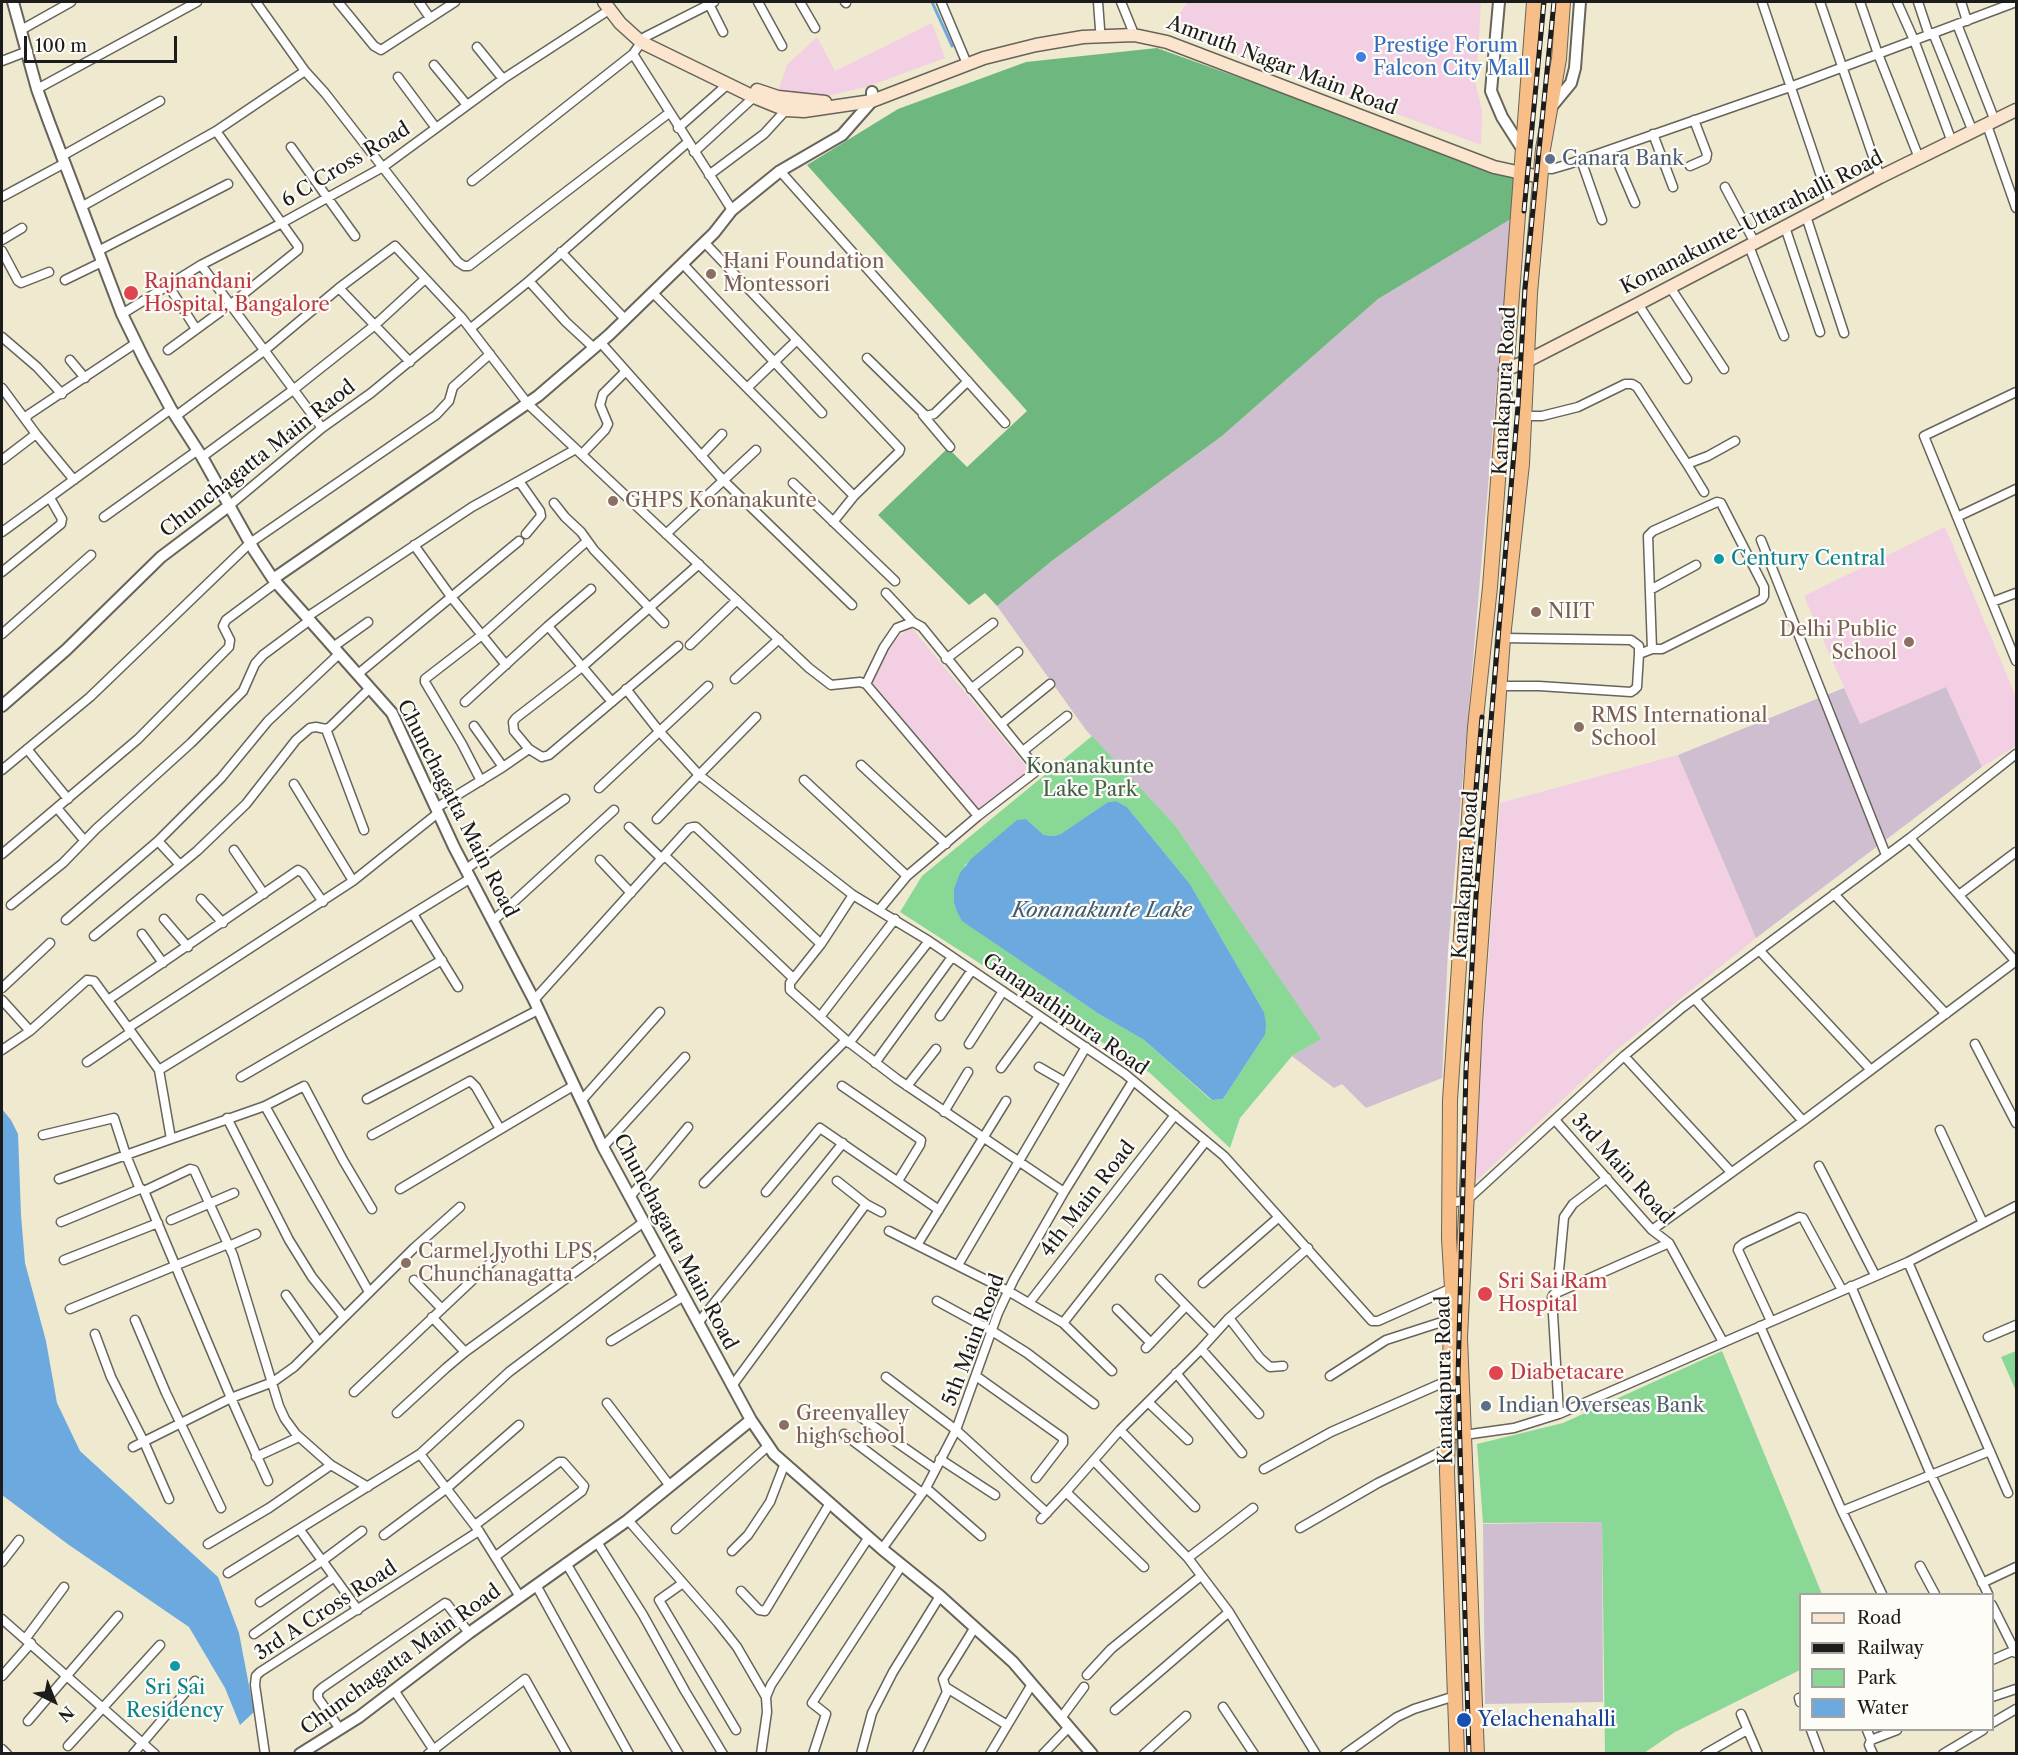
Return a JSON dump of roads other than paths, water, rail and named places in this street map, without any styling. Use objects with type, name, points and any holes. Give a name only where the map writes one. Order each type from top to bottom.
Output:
[{"type":"highway","name":"Kanakapura Road","points":[[1457,1754],[1448,1441],[1452,1288],[1450,1100],[1475,727],[1490,587],[1534,2]]},
{"type":"highway","name":"Kanakapura Road","points":[[1477,1754],[1460,1338],[1476,1004],[1503,638],[1522,464],[1530,293],[1540,173],[1559,59],[1563,2]]},
{"type":"main road","name":"Amruth Nagar Main Road","points":[[606,4],[620,23],[641,38],[754,97],[786,110],[804,111],[872,96],[984,58],[1027,47],[1083,37],[1134,35],[1167,42],[1494,167],[1540,173]]},
{"type":"main road","name":"Amruth Nagar Main Road","points":[[641,38],[713,71],[778,97],[825,102],[872,96],[965,59],[1066,33],[1100,29],[1132,29],[1152,32],[1521,170]]},
{"type":"main road","name":"Konanakunte-Uttarahalli Road","points":[[1506,370],[1638,304],[1880,177],[2016,110]]},
{"type":"street","name":"Chunchagatta Main Road","points":[[13,2],[37,89],[122,314],[136,343],[250,543],[275,581],[392,713],[437,811],[536,1005],[603,1147],[751,1420],[774,1454],[882,1549],[940,1596],[1013,1662],[1092,1754]]},
{"type":"street","points":[[21,30],[71,2]]},
{"type":"street","points":[[37,89],[197,2]]},
{"type":"street","points":[[256,2],[305,71],[326,93],[458,262],[465,266],[469,266],[669,113]]},
{"type":"street","points":[[339,2],[374,46],[381,50],[455,2]]},
{"type":"street","points":[[419,2],[430,18]]},
{"type":"street","points":[[758,2],[782,46]]},
{"type":"street","points":[[800,2],[815,28]]},
{"type":"street","points":[[941,2],[965,59]]},
{"type":"street","points":[[1098,2],[1100,29]]},
{"type":"street","points":[[1121,2],[1132,29]]},
{"type":"street","points":[[1499,2],[1491,91],[1502,117],[1523,150]]},
{"type":"street","points":[[1552,106],[1571,83],[1575,68],[1580,2]]},
{"type":"street","points":[[1762,2],[1830,203]]},
{"type":"street","points":[[1820,2],[1880,177]]},
{"type":"street","points":[[1860,2],[1919,158]]},
{"type":"street","points":[[1897,2],[1914,40],[1952,142]]},
{"type":"street","points":[[1918,2],[1973,132]]},
{"type":"street","points":[[1961,2],[1967,21]]},
{"type":"street","points":[[1987,2],[1990,12]]},
{"type":"street","points":[[1540,173],[1790,87],[2016,2]]},
{"type":"street","points":[[472,181],[633,54],[641,38],[712,3],[723,32]]},
{"type":"street","name":"6 C Cross Road","points":[[122,314],[201,265],[383,167],[606,4]]},
{"type":"street","points":[[1957,24],[1991,123],[2016,208]]},
{"type":"street","points":[[477,47],[503,79]]},
{"type":"street","points":[[2,61],[28,51]]},
{"type":"street","points":[[633,54],[732,210]]},
{"type":"street","points":[[434,65],[467,105]]},
{"type":"street","points":[[81,207],[216,131],[305,71]]},
{"type":"street","points":[[398,77],[436,128]]},
{"type":"street","points":[[678,128],[728,84]]},
{"type":"street","points":[[2,854],[138,739],[229,647],[230,640],[223,626],[226,620],[275,581],[528,404],[597,346],[705,243],[732,210],[780,171],[842,135],[872,96]]},
{"type":"street","points":[[694,152],[754,97]]},
{"type":"street","points":[[2,197],[160,101]]},
{"type":"street","points":[[709,175],[764,134],[786,110]]},
{"type":"street","points":[[1690,166],[1706,159],[1707,154],[1694,120]]},
{"type":"street","points":[[168,350],[231,304],[298,250],[298,246],[280,224],[216,131]]},
{"type":"street","points":[[1653,134],[1674,186]]},
{"type":"street","points":[[471,328],[529,281],[688,142]]},
{"type":"street","points":[[291,147],[355,236]]},
{"type":"street","points":[[1612,149],[1635,204]]},
{"type":"street","points":[[1581,160],[1602,219]]},
{"type":"street","points":[[780,171],[1005,423]]},
{"type":"street","points":[[98,251],[228,184]]},
{"type":"street","points":[[1725,187],[1752,244],[1784,336]]},
{"type":"street","points":[[1806,216],[1844,333]]},
{"type":"street","points":[[1785,227],[1820,332]]},
{"type":"street","points":[[2,240],[21,228]]},
{"type":"street","points":[[705,243],[900,449],[854,496],[833,522]]},
{"type":"street","points":[[2,532],[17,519],[265,350],[339,288],[395,246],[471,328],[528,404],[824,681],[831,685],[860,682],[866,684],[978,816]]},
{"type":"street","points":[[2,251],[21,283],[49,272]]},
{"type":"street","points":[[561,252],[625,319]]},
{"type":"street","points":[[65,280],[102,262]]},
{"type":"street","points":[[683,264],[822,413]]},
{"type":"street","points":[[201,265],[322,428]]},
{"type":"street","points":[[104,517],[294,390],[375,325],[425,279]]},
{"type":"street","points":[[529,281],[566,322],[626,371],[722,479],[852,605]]},
{"type":"street","points":[[168,285],[196,329]]},
{"type":"street","points":[[1670,287],[1724,369]]},
{"type":"street","points":[[339,288],[410,362]]},
{"type":"street","points":[[653,292],[854,496]]},
{"type":"street","points":[[1638,304],[1687,379]]},
{"type":"street","name":"Chunchagatta Main Raod","points":[[2,706],[66,650],[161,557],[230,505],[322,428],[371,393],[462,318]]},
{"type":"street","points":[[2,337],[37,367],[62,394]]},
{"type":"street","points":[[747,388],[797,340]]},
{"type":"street","points":[[26,419],[28,415],[136,343]]},
{"type":"street","points":[[2,771],[90,697],[250,543],[436,415],[449,401],[453,387],[490,354]]},
{"type":"street","points":[[867,358],[923,414],[950,447]]},
{"type":"street","points":[[70,360],[85,378]]},
{"type":"street","points":[[11,905],[63,863],[84,840],[191,743],[243,691],[255,664],[263,655],[308,619],[472,507],[579,452],[605,430],[608,424],[600,405],[603,394],[626,371]]},
{"type":"street","points":[[923,414],[929,416],[934,414],[968,381]]},
{"type":"street","points":[[1524,416],[1542,416],[1578,407],[1625,384],[1632,384],[1637,387],[1704,492]]},
{"type":"street","points":[[2,388],[26,419],[26,423],[74,480]]},
{"type":"street","points":[[2016,392],[1924,436],[2016,661]]},
{"type":"street","points":[[2,460],[36,434]]},
{"type":"street","points":[[701,456],[722,434]]},
{"type":"street","points":[[1687,464],[1708,456],[1735,441]]},
{"type":"street","points":[[666,534],[722,479],[756,450]]},
{"type":"street","points":[[519,481],[540,511],[541,516],[526,534]]},
{"type":"street","points":[[793,483],[895,582]]},
{"type":"street","points":[[1957,517],[2016,489]]},
{"type":"street","points":[[2,572],[61,524],[62,519],[50,498]]},
{"type":"street","points":[[1639,654],[1652,649],[1662,649],[1762,599],[1765,592],[1723,505],[1717,502],[1650,533],[1648,536],[1652,649]]},
{"type":"street","points":[[554,503],[594,550],[664,623]]},
{"type":"street","points":[[1761,540],[1886,855]]},
{"type":"street","points":[[358,674],[519,541]]},
{"type":"street","points":[[481,781],[425,680],[482,635],[587,541]]},
{"type":"street","points":[[414,545],[452,598],[506,665]]},
{"type":"street","points":[[2,634],[92,555]]},
{"type":"street","points":[[678,646],[549,755],[542,757],[529,749],[514,731],[513,722],[582,667],[699,564]]},
{"type":"street","points":[[1650,590],[1696,565]]},
{"type":"street","points":[[465,702],[591,589]]},
{"type":"street","points":[[879,910],[907,876],[1037,770],[1036,765],[946,659],[922,627],[914,622],[886,593]]},
{"type":"street","points":[[1992,602],[2016,593]]},
{"type":"street","points":[[690,645],[737,600]]},
{"type":"street","points":[[66,920],[158,841],[221,778],[268,721],[336,651],[368,622]]},
{"type":"street","points":[[866,684],[884,647],[897,628],[914,622]]},
{"type":"street","points":[[946,659],[993,623]]},
{"type":"street","points":[[548,626],[612,702]]},
{"type":"street","points":[[1499,686],[1539,686],[1631,692],[1636,687],[1639,654],[1639,645],[1631,640],[1503,638]]},
{"type":"street","points":[[735,679],[778,639]]},
{"type":"street","points":[[971,689],[1018,652]]},
{"type":"street","points":[[1001,724],[1050,684]]},
{"type":"street","points":[[599,788],[708,686]]},
{"type":"street","points":[[326,729],[370,688]]},
{"type":"street","name":"Ganapathipura Road","points":[[626,689],[659,731],[699,775],[853,895],[929,941],[1133,1081],[1224,1156],[1374,1321],[1452,1288]]},
{"type":"street","points":[[1023,751],[1067,716]]},
{"type":"street","points":[[657,819],[756,717]]},
{"type":"street","points":[[474,726],[503,767]]},
{"type":"street","points":[[94,936],[180,865],[246,804],[296,740],[310,728],[326,729]]},
{"type":"street","points":[[326,729],[364,830]]},
{"type":"street","points":[[27,749],[68,799]]},
{"type":"street","points":[[87,1062],[130,1030],[353,881],[437,811],[529,749]]},
{"type":"street","points":[[1450,1203],[1467,1200],[1624,1056],[1759,950],[1910,838],[2016,754]]},
{"type":"street","points":[[861,765],[946,844]]},
{"type":"street","points":[[804,780],[907,876]]},
{"type":"street","points":[[294,784],[353,881]]},
{"type":"street","points":[[159,1070],[413,914],[565,799]]},
{"type":"street","points":[[57,808],[84,840]]},
{"type":"street","points":[[493,921],[614,810]]},
{"type":"street","points":[[629,827],[793,978]]},
{"type":"street","points":[[367,1099],[536,1005],[689,828],[696,827],[820,944]]},
{"type":"street","points":[[1652,1230],[2016,961],[1910,838]]},
{"type":"street","points":[[158,841],[180,865]]},
{"type":"street","points":[[234,850],[264,894]]},
{"type":"street","points":[[1959,895],[2016,852]]},
{"type":"street","points":[[600,860],[631,893]]},
{"type":"street","points":[[108,1000],[298,870],[323,902]]},
{"type":"street","points":[[1834,894],[1946,1014]]},
{"type":"street","points":[[853,895],[820,944],[793,978],[790,990],[875,1063],[1064,1192]]},
{"type":"street","points":[[201,898],[223,923]]},
{"type":"street","points":[[413,914],[458,987]]},
{"type":"street","points":[[164,919],[188,947]]},
{"type":"street","points":[[820,1017],[895,919]]},
{"type":"street","points":[[142,934],[163,963]]},
{"type":"street","points":[[704,1183],[847,1041],[929,941]]},
{"type":"street","points":[[2,988],[50,943]]},
{"type":"street","points":[[1759,950],[1871,1070]]},
{"type":"street","points":[[875,1063],[952,957]]},
{"type":"street","points":[[241,1077],[442,960]]},
{"type":"street","points":[[940,1016],[972,970]]},
{"type":"street","points":[[2,1050],[30,1031],[87,980],[94,981],[159,1070],[171,1139]]},
{"type":"street","points":[[969,1044],[1003,991]]},
{"type":"street","points":[[1695,999],[1803,1120]]},
{"type":"street","points":[[2,1000],[30,1031]]},
{"type":"street","points":[[580,1101],[660,1012]]},
{"type":"street","points":[[1001,1068],[1039,1016]]},
{"type":"street","points":[[1975,1044],[2016,1123]]},
{"type":"street","points":[[958,1265],[1086,1047]]},
{"type":"street","points":[[907,1086],[936,1049]]},
{"type":"street","points":[[1624,1056],[1731,1172]]},
{"type":"street","points":[[603,1147],[685,1057]]},
{"type":"street","points":[[1039,1067],[1065,1082]]},
{"type":"street","points":[[944,1112],[968,1072]]},
{"type":"street","points":[[372,1135],[470,1081],[476,1087],[500,1129]]},
{"type":"street","name":"5th Main Road","points":[[882,1549],[924,1491],[956,1430],[1008,1291],[1064,1192],[1133,1081]]},
{"type":"street","points":[[59,1179],[265,1106],[304,1086],[372,1209]]},
{"type":"street","points":[[400,1189],[573,1086]]},
{"type":"street","points":[[842,1086],[921,1140],[898,1181]]},
{"type":"street","points":[[917,1245],[1006,1101]]},
{"type":"street","points":[[265,1106],[369,1292]]},
{"type":"street","name":"4th Main Road","points":[[1029,1303],[1175,1115]]},
{"type":"street","points":[[43,1135],[114,1118],[126,1155],[158,1223],[268,1481]]},
{"type":"street","points":[[227,1118],[289,1240],[312,1277],[344,1317]]},
{"type":"street","name":"3rd Main Road","points":[[1555,1120],[1652,1230],[1669,1243],[1557,1292]]},
{"type":"street","points":[[630,1197],[688,1127]]},
{"type":"street","points":[[766,1192],[820,1128],[939,1210]]},
{"type":"street","points":[[1940,1130],[1983,1223]]},
{"type":"street","points":[[1063,1323],[1206,1141]]},
{"type":"street","points":[[698,1323],[843,1143]]},
{"type":"street","points":[[1819,1166],[1875,1275]]},
{"type":"street","points":[[61,1222],[192,1169],[229,1245],[285,1419],[299,1437],[331,1465],[368,1487]]},
{"type":"street","points":[[1559,1414],[1552,1297],[1557,1292],[1564,1217],[1573,1204],[1607,1178]]},
{"type":"street","points":[[837,1181],[866,1204],[881,1212]]},
{"type":"street","points":[[171,1220],[234,1193]]},
{"type":"street","points":[[732,1386],[866,1204]]},
{"type":"street","points":[[1300,1528],[1448,1441],[1464,1435],[1514,1428],[1559,1414],[1908,1262],[2016,1206]]},
{"type":"street","points":[[133,1448],[231,1398],[273,1382],[294,1367],[414,1248],[460,1207]]},
{"type":"street","points":[[1203,1283],[1279,1217]]},
{"type":"street","points":[[1771,1321],[1738,1250],[1744,1243],[1799,1217],[1803,1218],[1847,1288],[1931,1475],[1987,1593]]},
{"type":"street","points":[[398,1413],[465,1352],[644,1222]]},
{"type":"street","points":[[64,1260],[158,1223]]},
{"type":"street","points":[[889,1231],[1008,1291],[1063,1323],[1113,1371]]},
{"type":"street","points":[[70,1309],[175,1264],[256,1234]]},
{"type":"street","points":[[1669,1243],[1723,1342]]},
{"type":"street","points":[[886,1377],[956,1430],[1044,1516],[1120,1430],[1229,1318],[1308,1248]]},
{"type":"street","points":[[354,1392],[499,1256]]},
{"type":"street","points":[[228,1573],[420,1454],[509,1372],[663,1256]]},
{"type":"street","points":[[1908,1262],[2008,1493]]},
{"type":"street","points":[[1160,1279],[1214,1334]]},
{"type":"street","points":[[414,1280],[442,1309]]},
{"type":"street","points":[[286,1295],[319,1342]]},
{"type":"street","points":[[611,1341],[684,1296]]},
{"type":"street","points":[[937,1301],[1027,1353],[1094,1404]]},
{"type":"street","points":[[1117,1309],[1149,1346],[1186,1306]]},
{"type":"street","points":[[432,1317],[465,1352]]},
{"type":"street","points":[[1229,1318],[1260,1358],[1270,1367],[1283,1366]]},
{"type":"street","points":[[1330,1376],[1386,1340],[1451,1319]]},
{"type":"street","points":[[135,1320],[180,1424],[221,1509]]},
{"type":"street","points":[[1988,1337],[2016,1325]]},
{"type":"street","points":[[1760,1326],[1842,1511],[1882,1593]]},
{"type":"street","points":[[95,1334],[111,1377],[169,1498]]},
{"type":"street","points":[[1201,1349],[1259,1414]]},
{"type":"street","points":[[1176,1373],[1242,1453]]},
{"type":"street","points":[[976,1376],[1063,1438],[1063,1443],[1036,1478]]},
{"type":"street","points":[[1264,1469],[1331,1432],[1449,1380]]},
{"type":"street","points":[[1148,1402],[1188,1440]]},
{"type":"street","points":[[607,1403],[670,1486]]},
{"type":"street","points":[[856,1414],[935,1469]]},
{"type":"street","name":"Chunchagatta Main Road","points":[[300,1754],[340,1729],[469,1633],[628,1520],[751,1420]]},
{"type":"street","points":[[384,1534],[447,1488],[519,1425]]},
{"type":"street","points":[[1120,1430],[1195,1507]]},
{"type":"street","points":[[844,1434],[924,1491],[981,1536]]},
{"type":"street","points":[[256,1457],[299,1437]]},
{"type":"street","points":[[676,1529],[768,1446]]},
{"type":"street","points":[[1842,1511],[1990,1451]]},
{"type":"street","points":[[420,1454],[477,1528],[520,1597]]},
{"type":"street","points":[[940,1459],[995,1495]]},
{"type":"street","name":"3rd A Cross Road","points":[[265,1754],[256,1676],[260,1672],[358,1610],[477,1528],[559,1461],[563,1462],[584,1486],[582,1491],[496,1556]]},
{"type":"street","points":[[1094,1461],[1188,1558],[1202,1576],[1228,1612],[1316,1754]]},
{"type":"street","points":[[732,1551],[748,1535],[770,1502],[785,1463]]},
{"type":"street","points":[[208,1544],[269,1508],[331,1465]]},
{"type":"street","points":[[1066,1492],[1144,1567]]},
{"type":"street","points":[[741,1592],[759,1611],[765,1611],[830,1503]]},
{"type":"street","points":[[1188,1558],[1253,1508]]},
{"type":"street","points":[[628,1520],[737,1647],[766,1697],[767,1712],[761,1754]]},
{"type":"street","points":[[300,1530],[358,1610]]},
{"type":"street","points":[[261,1602],[362,1531]]},
{"type":"street","points":[[766,1697],[771,1685],[869,1537]]},
{"type":"street","points":[[2,1562],[19,1540]]},
{"type":"street","points":[[597,1542],[644,1615],[685,1691],[723,1754]]},
{"type":"street","points":[[566,1563],[679,1754]]},
{"type":"street","points":[[813,1754],[826,1714],[812,1703],[902,1565]]},
{"type":"street","points":[[1920,1566],[1934,1593]]},
{"type":"street","points":[[1982,1583],[2016,1567]]},
{"type":"street","points":[[1087,1675],[1111,1649],[1202,1576]]},
{"type":"street","points":[[254,1634],[333,1578]]},
{"type":"street","points":[[683,1582],[659,1600],[736,1730]]},
{"type":"street","points":[[536,1586],[629,1754]]},
{"type":"street","points":[[2,1676],[64,1587]]},
{"type":"street","points":[[861,1754],[873,1713],[888,1682],[940,1596]]},
{"type":"street","points":[[340,1729],[318,1698],[318,1692],[445,1603],[469,1633]]},
{"type":"street","points":[[1994,1609],[2016,1652],[1994,1659]]},
{"type":"street","points":[[1115,1710],[1228,1612]]},
{"type":"street","points":[[28,1721],[118,1616]]},
{"type":"street","points":[[2,1619],[155,1754]]},
{"type":"street","points":[[917,1754],[947,1692],[943,1679],[975,1627]]},
{"type":"street","points":[[68,1746],[160,1645]]},
{"type":"street","points":[[394,1690],[432,1752],[525,1679],[567,1754]]},
{"type":"street","points":[[133,1754],[195,1681]]},
{"type":"street","points":[[990,1754],[1032,1684]]},
{"type":"street","points":[[1043,1754],[1065,1722],[1084,1687]]},
{"type":"street","points":[[947,1688],[1008,1725]]},
{"type":"street","points":[[1994,1696],[2016,1689]]},
{"type":"street","points":[[1345,1754],[1397,1717],[1414,1708],[1455,1696]]},
{"type":"street","points":[[1222,1707],[1254,1754]]},
{"type":"street","points":[[1994,1723],[2016,1709]]},
{"type":"street","points":[[1741,1714],[1758,1754]]},
{"type":"street","points":[[1144,1754],[1186,1716]]},
{"type":"street","points":[[1705,1754],[1747,1731]]},
{"type":"street","points":[[1811,1731],[1820,1754]]},
{"type":"street","points":[[1867,1731],[1873,1754]]},
{"type":"street","points":[[1871,1740],[1894,1731]]},
{"type":"street","points":[[1943,1754],[1981,1731]]},
{"type":"street","points":[[2,1749],[7,1754]]},
{"type":"water","name":"Konanakunte Lake","points":[[1116,801],[1127,807],[1190,884],[1264,1012],[1265,1035],[1223,1099],[1212,1100],[1144,1040],[1099,1014],[962,921],[956,910],[954,889],[960,873],[971,859],[1017,820],[1026,819],[1044,835],[1055,836],[1108,802]]},
{"type":"water","points":[[2,1109],[18,1134],[25,1263],[46,1341],[57,1403],[80,1451],[218,1577],[239,1633],[254,1712],[240,1725],[225,1688],[189,1627],[69,1545],[2,1495]]},
{"type":"waterway","points":[[932,2],[952,46]]},
{"type":"railway","points":[[1524,211],[1544,2]]},
{"type":"railway","points":[[1469,1754],[1458,1377],[1466,1070],[1476,896],[1518,406],[1525,289],[1554,2]]},
{"type":"railway","points":[[1475,800],[1482,717]]},
{"type":"place","name":"Prestige Forum Falcon City Mall","points":[[1361,57]]},
{"type":"place","name":"Canara Bank","points":[[1550,159]]},
{"type":"place","name":"Hani Foundation Montessori","points":[[711,274]]},
{"type":"place","name":"Rajnandani Hospital, Bangalore","points":[[131,293]]},
{"type":"place","name":"GHPS Konanakunte","points":[[613,501]]},
{"type":"place","name":"Century Central","points":[[1719,559]]},
{"type":"place","name":"NIIT","points":[[1536,612]]},
{"type":"place","name":"Delhi Public School","points":[[1909,642]]},
{"type":"place","name":"RMS International School","points":[[1579,727]]},
{"type":"place","name":"Carmel Jyothi LPS, Chunchanagatta","points":[[406,1263]]},
{"type":"place","name":"Sri Sai Ram Hospital","points":[[1485,1294]]},
{"type":"place","name":"Diabetacare","points":[[1496,1373]]},
{"type":"place","name":"Indian Overseas Bank","points":[[1486,1406]]},
{"type":"place","name":"Greenvalley high school","points":[[784,1425]]},
{"type":"place","name":"Sri Sai Residency","points":[[175,1666]]},
{"type":"place","name":"Yelachenahalli","points":[[1464,1720]]},
{"type":"park label","name":"Konanakunte Lake Park","points":[[1090,778]]}]
